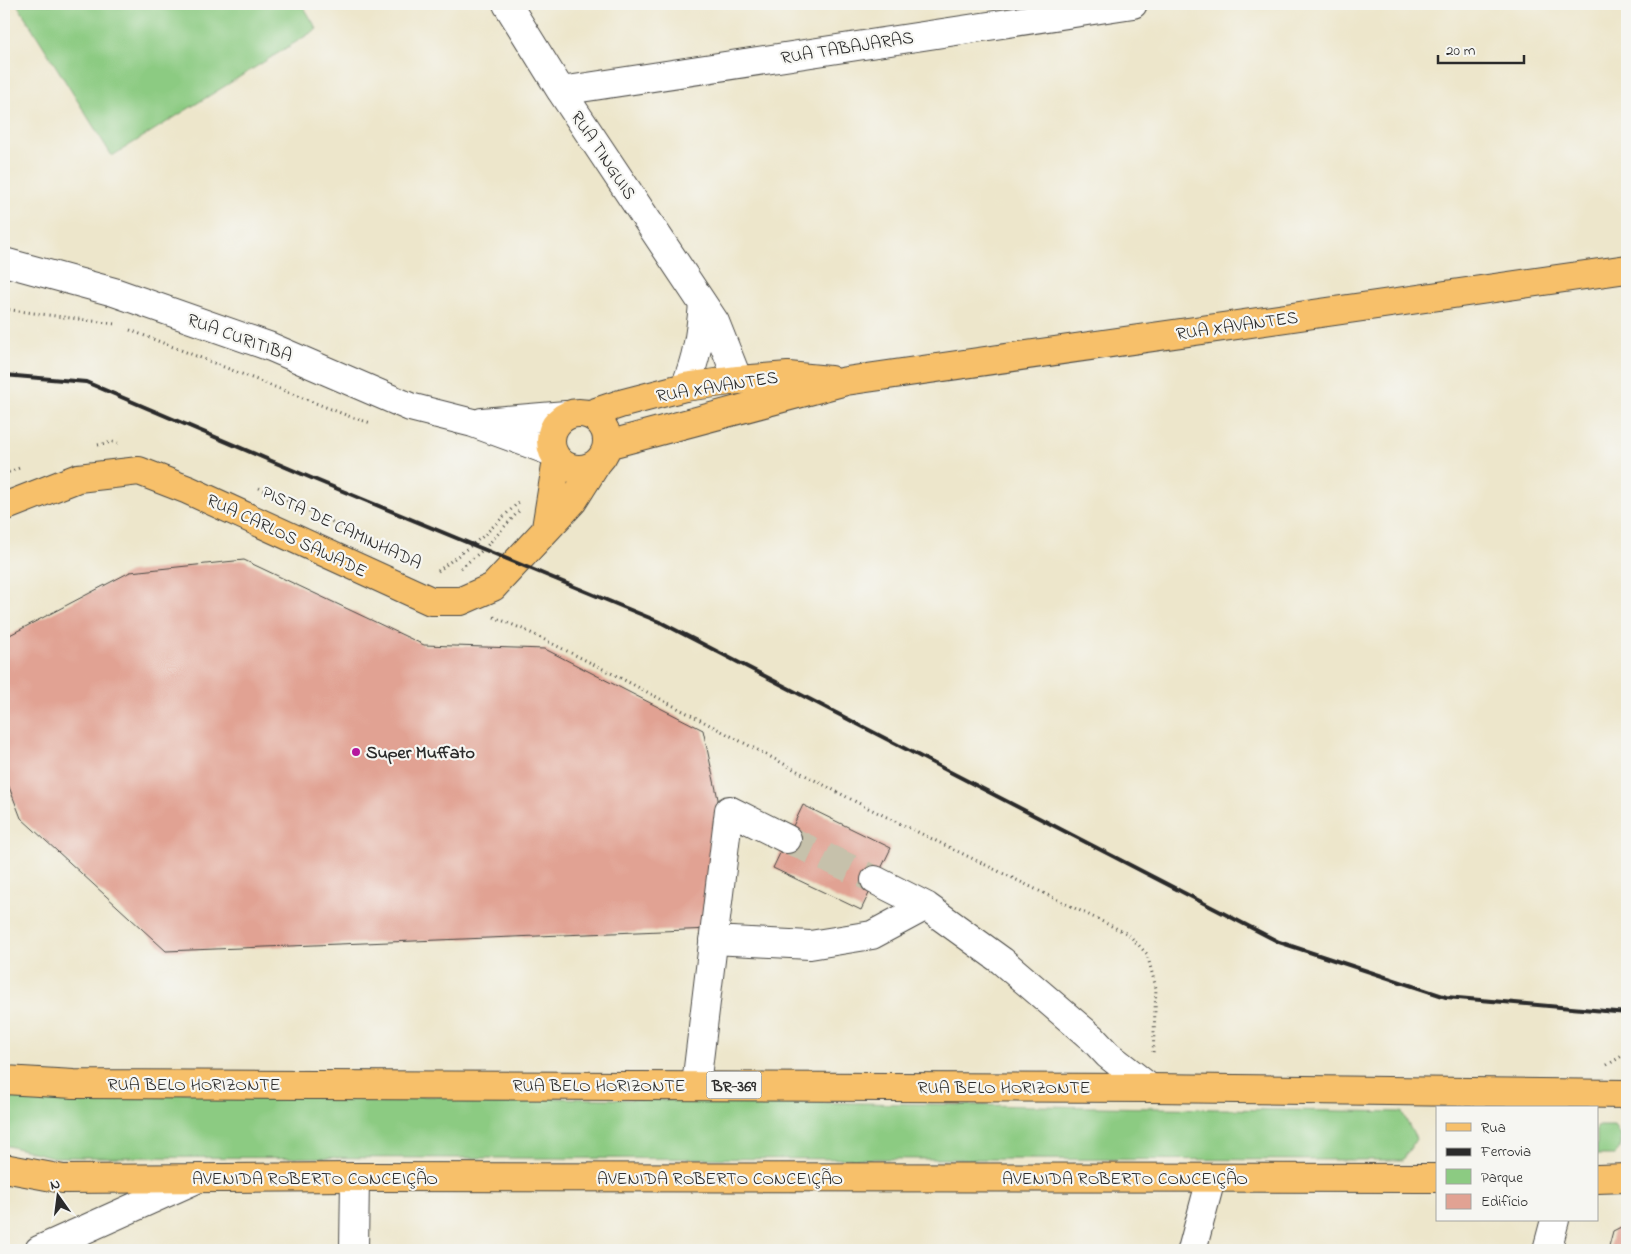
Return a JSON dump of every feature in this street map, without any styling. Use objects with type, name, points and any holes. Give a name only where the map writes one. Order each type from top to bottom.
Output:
[{"type":"main road","name":"RUA XAVANTES","points":[[602,454],[649,435],[846,381],[1627,269]]},
{"type":"main road","name":"RUA XAVANTES","points":[[578,415],[685,388],[738,380],[788,376],[846,381]]},
{"type":"main road","points":[[649,435],[667,417],[720,400],[729,394],[738,380]]},
{"type":"main road","points":[[546,528],[555,456],[550,438],[555,424],[578,415],[600,421],[607,432],[602,454],[584,469],[569,468],[555,456]]},
{"type":"main road","name":"RUA CARLOS SAWADE","points":[[4,507],[78,478],[139,471],[188,490],[431,601],[461,600],[493,587],[546,528],[574,501],[602,454]]},
{"type":"main road","name":"RUA BELO HORIZONTE","points":[[4,1080],[74,1084],[1150,1088],[1464,1100]]},
{"type":"main road","name":"BR-369","points":[[1464,1100],[1627,1094]]},
{"type":"main road","name":"AVENIDA ROBERTO CONCEIÇÃO","points":[[4,1168],[63,1180],[355,1177],[1436,1178]]},
{"type":"main road","points":[[1598,1179],[1627,1178]]},
{"type":"street","name":"RUA TINGUIS","points":[[507,4],[561,91],[715,322],[738,380]]},
{"type":"street","points":[[961,30],[1002,4]]},
{"type":"street","name":"RUA TABAJARAS","points":[[561,91],[1133,4]]},
{"type":"street","name":"RUA CURITIBA","points":[[4,262],[114,292],[271,347],[410,407],[473,423],[555,456]]},
{"type":"street","points":[[685,388],[694,366],[699,345],[703,304]]},
{"type":"street","name":"RUA CURITIBA","points":[[473,423],[578,415]]},
{"type":"street","points":[[696,1085],[729,810],[787,839]]},
{"type":"street","points":[[875,880],[926,906],[1002,961],[1092,1038],[1108,1055],[1150,1088]]},
{"type":"street","points":[[713,940],[818,944],[872,935],[926,906]]},
{"type":"street","points":[[354,1250],[355,1177]]},
{"type":"street","points":[[39,1250],[199,1178]]},
{"type":"street","points":[[1192,1250],[1211,1179]]},
{"type":"street","points":[[1547,1250],[1554,1222]]},
{"type":"path","points":[[4,309],[116,325]]},
{"type":"path","points":[[125,328],[378,426]]},
{"type":"path","points":[[95,446],[112,442],[121,444]]},
{"type":"path","points":[[4,474],[28,464]]},
{"type":"path","name":"PISTA DE CAMINHADA","points":[[256,487],[370,539]]},
{"type":"path","name":"PISTA DE CAMINHADA","points":[[430,568],[439,572],[482,537],[523,498]]},
{"type":"path","points":[[458,571],[484,549],[521,509]]},
{"type":"path","points":[[489,615],[611,673],[870,810],[1128,934],[1147,954],[1156,988],[1155,1038],[1150,1088]]},
{"type":"green space","points":[[17,4],[302,4],[317,29],[112,156]]},
{"type":"green space","points":[[4,1089],[1402,1112],[1416,1139],[1403,1160],[53,1157],[4,1145]]},
{"type":"green space","points":[[1598,1126],[1614,1126],[1617,1130],[1621,1144],[1614,1155],[1598,1155]]},
{"type":"building","name":"Super Muffato","points":[[244,560],[424,645],[545,649],[703,730],[718,799],[711,929],[166,951],[21,818],[4,774],[4,638],[130,572]]},
{"type":"building","points":[[803,805],[891,848],[861,910],[773,868]]},
{"type":"building","points":[[1627,1224],[1627,1250],[1608,1250],[1613,1231]]},
{"type":"tunnel","points":[[787,839],[875,880]]},
{"type":"railway","points":[[4,375],[86,382],[316,480],[662,623],[1279,942],[1446,997],[1627,1013]]},
{"type":"place","name":"Super Muffato","points":[[356,752]]}]
